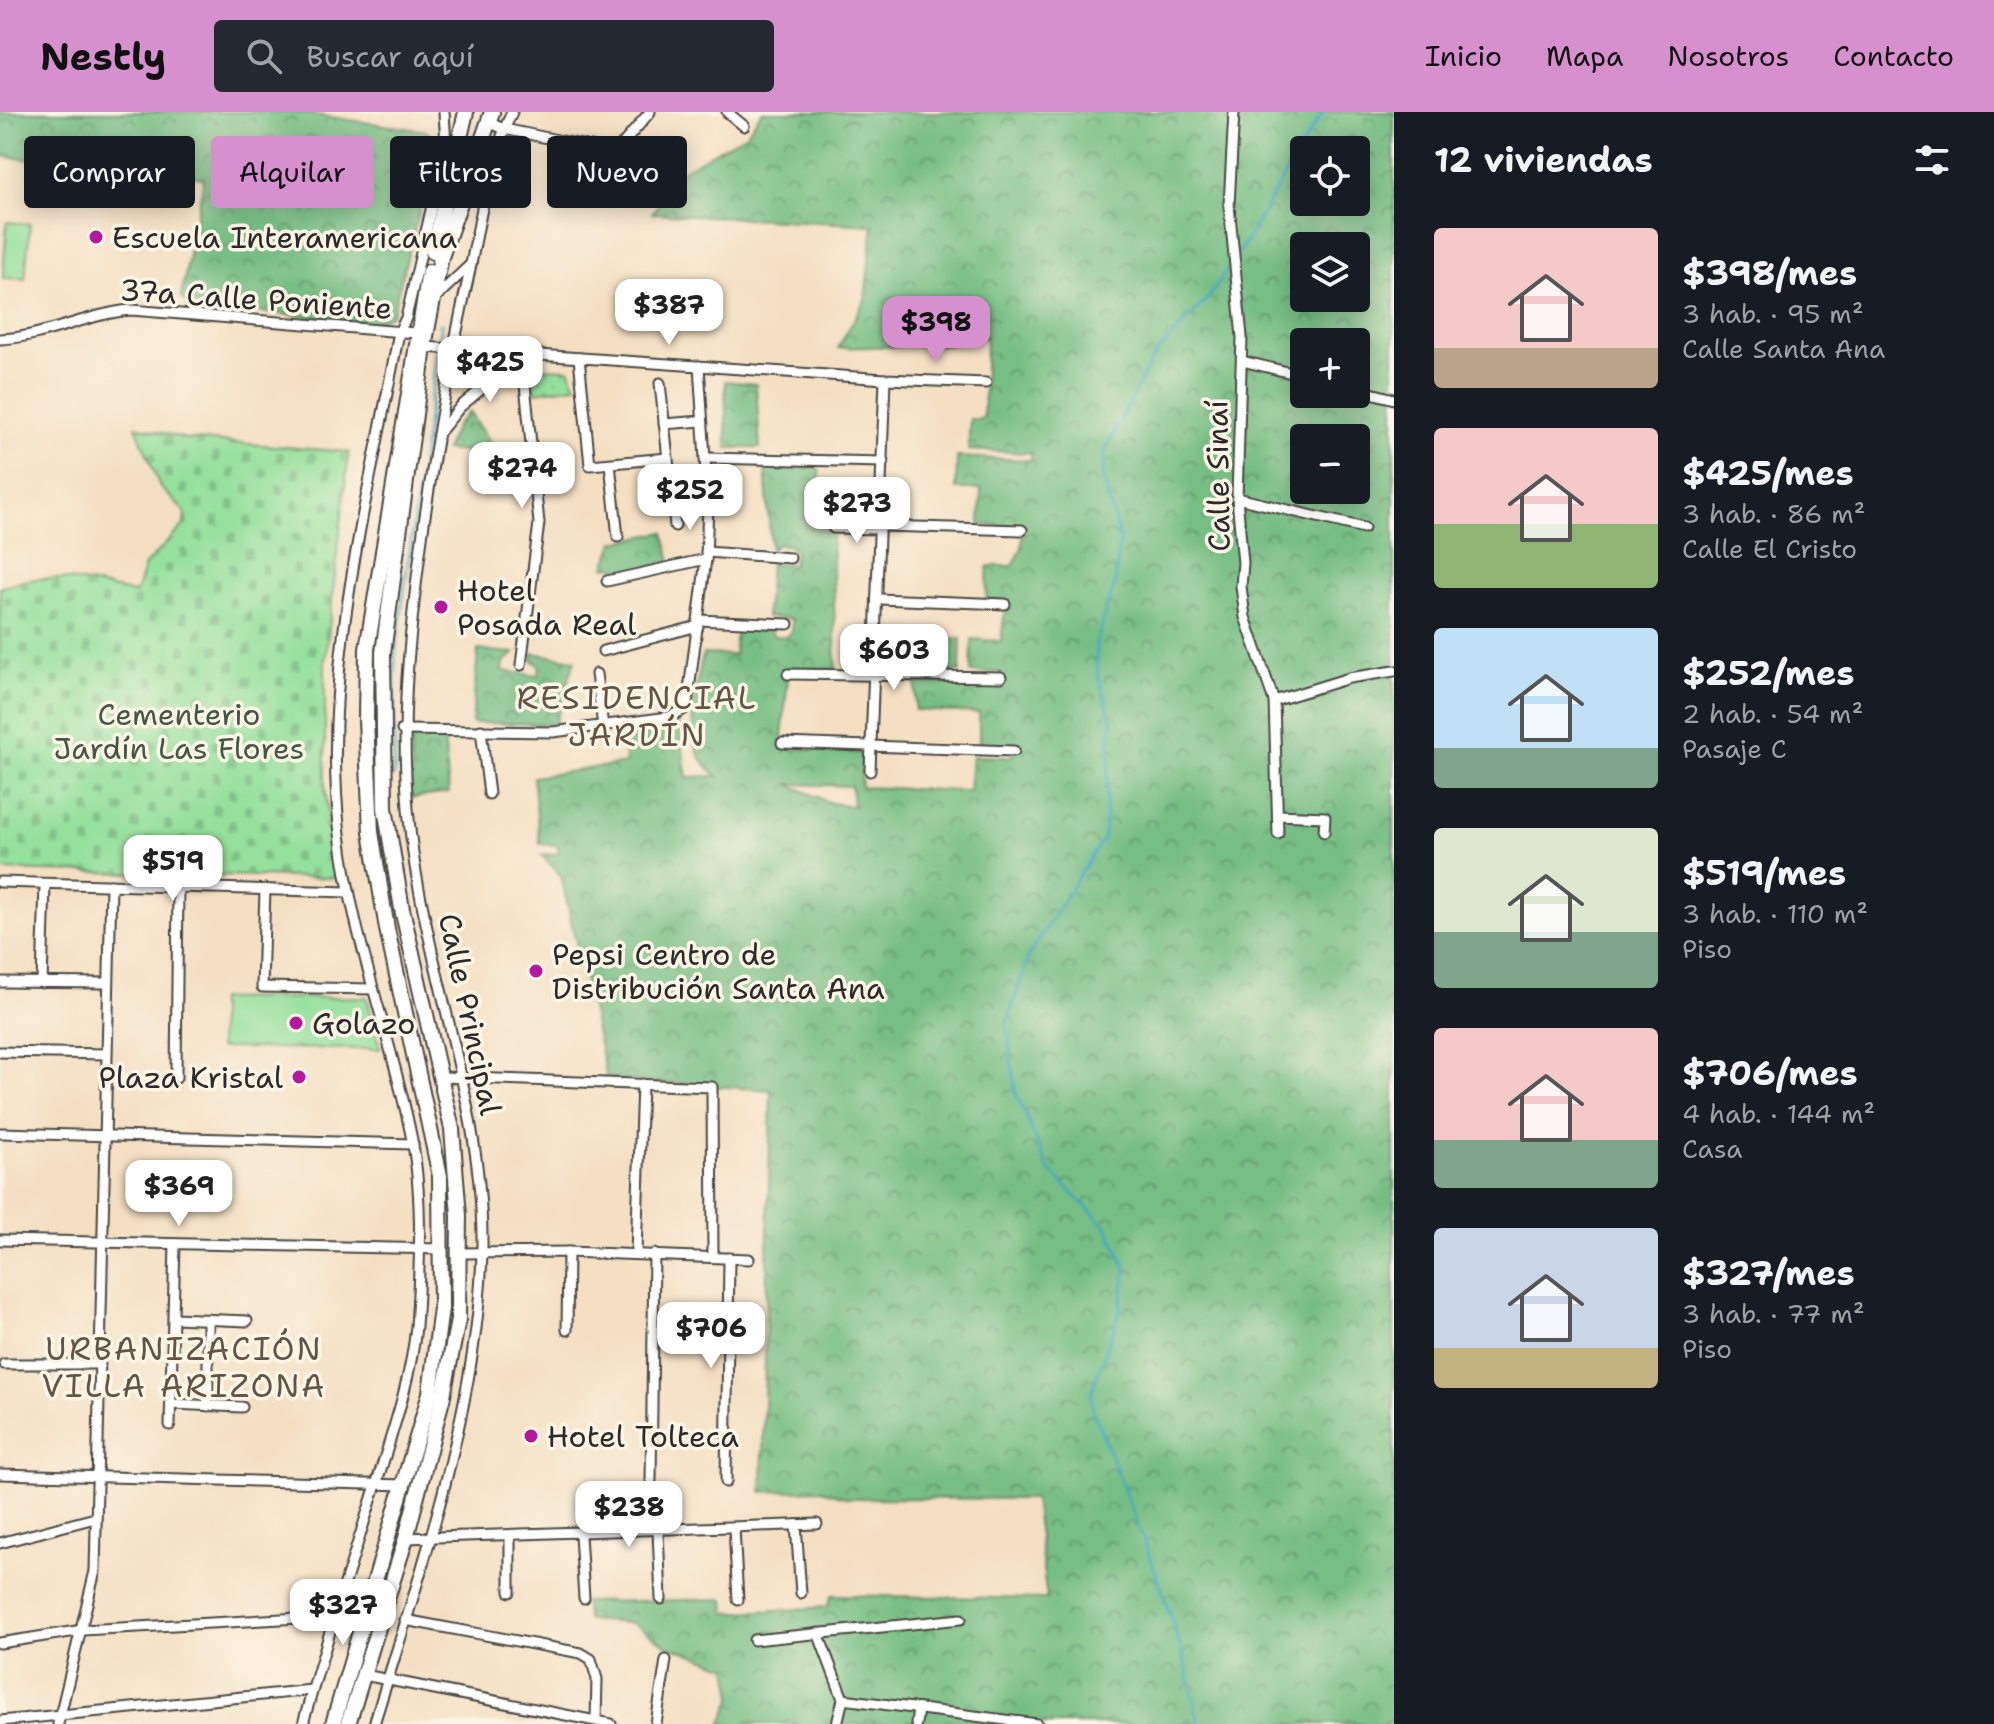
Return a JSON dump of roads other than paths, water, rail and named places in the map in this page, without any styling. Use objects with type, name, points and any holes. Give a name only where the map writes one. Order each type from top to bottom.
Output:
[{"type":"highway","points":[[333,1724],[430,1393],[441,1308],[440,1176],[387,929],[371,832],[366,748],[367,649],[416,333],[466,112]]},
{"type":"highway","points":[[348,1724],[406,1538],[443,1396],[458,1320],[455,1152],[442,1077],[402,909],[385,808],[383,653],[424,347],[452,218],[486,115]]},
{"type":"street","name":"Calle Principal","points":[[374,1724],[465,1397],[482,1251],[480,1186],[462,1080],[422,905],[405,792],[402,730],[413,602],[452,350],[481,210],[504,129],[512,112]]},
{"type":"street","points":[[486,115],[504,129],[616,152],[650,112]]},
{"type":"street","points":[[727,112],[744,126]]},
{"type":"street","name":"Calle Sinaí","points":[[1234,112],[1229,205],[1242,361],[1237,498],[1243,563],[1242,604],[1274,701],[1278,834]]},
{"type":"street","points":[[303,1724],[397,1422],[416,1328],[418,1248],[413,1144],[348,892],[339,832],[335,747],[343,649],[399,332],[406,318],[446,145],[444,114]]},
{"type":"street","points":[[433,300],[471,264]]},
{"type":"street","name":"37a Calle Poniente","points":[[0,339],[20,338],[100,314],[131,310],[416,333]]},
{"type":"street","points":[[424,347],[885,379],[986,383]]},
{"type":"street","points":[[437,436],[460,407],[522,355]]},
{"type":"street","points":[[521,665],[539,523],[522,355]]},
{"type":"street","points":[[579,358],[590,465],[668,458]]},
{"type":"street","points":[[1242,361],[1290,373]]},
{"type":"street","points":[[402,730],[553,732],[669,717],[683,710],[688,698],[706,555],[705,458],[699,366]]},
{"type":"street","points":[[870,771],[879,599],[885,379]]},
{"type":"street","points":[[660,383],[675,526]]},
{"type":"street","points":[[1370,393],[1394,399]]},
{"type":"street","points":[[664,424],[702,421]]},
{"type":"street","points":[[705,458],[883,462]]},
{"type":"street","points":[[610,464],[618,537]]},
{"type":"street","points":[[1237,498],[1364,528]]},
{"type":"street","points":[[833,528],[1022,530]]},
{"type":"street","points":[[607,581],[706,555],[790,558]]},
{"type":"street","points":[[879,599],[1005,604]]},
{"type":"street","points":[[603,651],[698,623],[788,624]]},
{"type":"street","points":[[1274,701],[1349,678],[1394,671]]},
{"type":"street","points":[[596,674],[603,726]]},
{"type":"street","points":[[788,674],[1001,677]]},
{"type":"street","points":[[481,730],[489,794]]},
{"type":"street","points":[[782,743],[1014,751]]},
{"type":"street","points":[[1278,815],[1325,817],[1324,832]]},
{"type":"street","points":[[0,882],[348,892]]},
{"type":"street","points":[[42,983],[45,884]]},
{"type":"street","points":[[58,1724],[95,1571],[100,1241],[111,885]]},
{"type":"street","points":[[176,1078],[178,887]]},
{"type":"street","points":[[265,889],[262,987],[373,989]]},
{"type":"street","points":[[402,909],[422,905]]},
{"type":"street","points":[[0,982],[108,983]]},
{"type":"street","points":[[0,1052],[106,1054]]},
{"type":"street","points":[[442,1077],[712,1087],[713,1257]]},
{"type":"street","points":[[636,1253],[642,1084]]},
{"type":"street","points":[[0,1133],[413,1144]]},
{"type":"street","points":[[0,1240],[442,1249]]},
{"type":"street","points":[[170,1425],[175,1244]]},
{"type":"street","points":[[567,1330],[568,1252]]},
{"type":"street","points":[[459,1253],[636,1253],[749,1259]]},
{"type":"street","points":[[651,1481],[654,1254]]},
{"type":"street","points":[[726,1482],[729,1258]]},
{"type":"street","points":[[174,1318],[247,1321]]},
{"type":"street","points":[[208,1319],[208,1406]]},
{"type":"street","points":[[4,1364],[98,1364]]},
{"type":"street","points":[[171,1404],[242,1407]]},
{"type":"street","points":[[0,1474],[405,1485]]},
{"type":"street","points":[[0,1543],[95,1518]]},
{"type":"street","points":[[406,1538],[580,1535],[817,1524]]},
{"type":"street","points":[[796,1525],[801,1593]]},
{"type":"street","points":[[734,1528],[738,1600]]},
{"type":"street","points":[[658,1532],[661,1599]]},
{"type":"street","points":[[580,1535],[584,1598]]},
{"type":"street","points":[[510,1537],[510,1592]]},
{"type":"street","points":[[0,1643],[83,1630],[336,1616]]},
{"type":"street","points":[[754,1640],[961,1619]]},
{"type":"street","points":[[405,1620],[581,1653],[591,1659],[597,1679],[596,1721]]},
{"type":"street","points":[[818,1633],[843,1699],[837,1724]]},
{"type":"street","points":[[656,1724],[666,1660]]},
{"type":"street","points":[[364,1675],[610,1724]]},
{"type":"street","points":[[0,1721],[62,1712],[312,1690]]},
{"type":"street","points":[[843,1699],[993,1721],[1037,1724]]},
{"type":"street","points":[[916,1724],[918,1709]]},
{"type":"waterway","points":[[1237,255],[1324,112]]},
{"type":"waterway","points":[[1199,1724],[1167,1604],[1093,1411],[1091,1394],[1120,1311],[1126,1268],[1107,1227],[1049,1170],[1015,1091],[1007,1024],[1029,955],[1104,837],[1112,720],[1098,676],[1096,644],[1115,582],[1120,540],[1103,478],[1105,451],[1153,357],[1209,297],[1232,262]]},
{"type":"waterway","points":[[394,776],[395,657],[441,324]]},
{"type":"place","name":"Escuela Interamericana","points":[[96,237]]},
{"type":"place","name":"Hotel Posada Real","points":[[441,607]]},
{"type":"place","name":"Pepsi Centro de Distribución Santa Ana","points":[[536,971]]},
{"type":"place","name":"Golazo","points":[[296,1023]]},
{"type":"place","name":"Plaza Kristal","points":[[299,1077]]},
{"type":"place","name":"Hotel Tolteca","points":[[531,1436]]},
{"type":"district","name":"RESIDENCIAL JARDÍN","points":[[637,716]]},
{"type":"district","name":"URBANIZACIÓN VILLA ARIZONA","points":[[184,1366]]},
{"type":"park label","name":"Cementerio Jardín Las Flores","points":[[179,731]]}]
